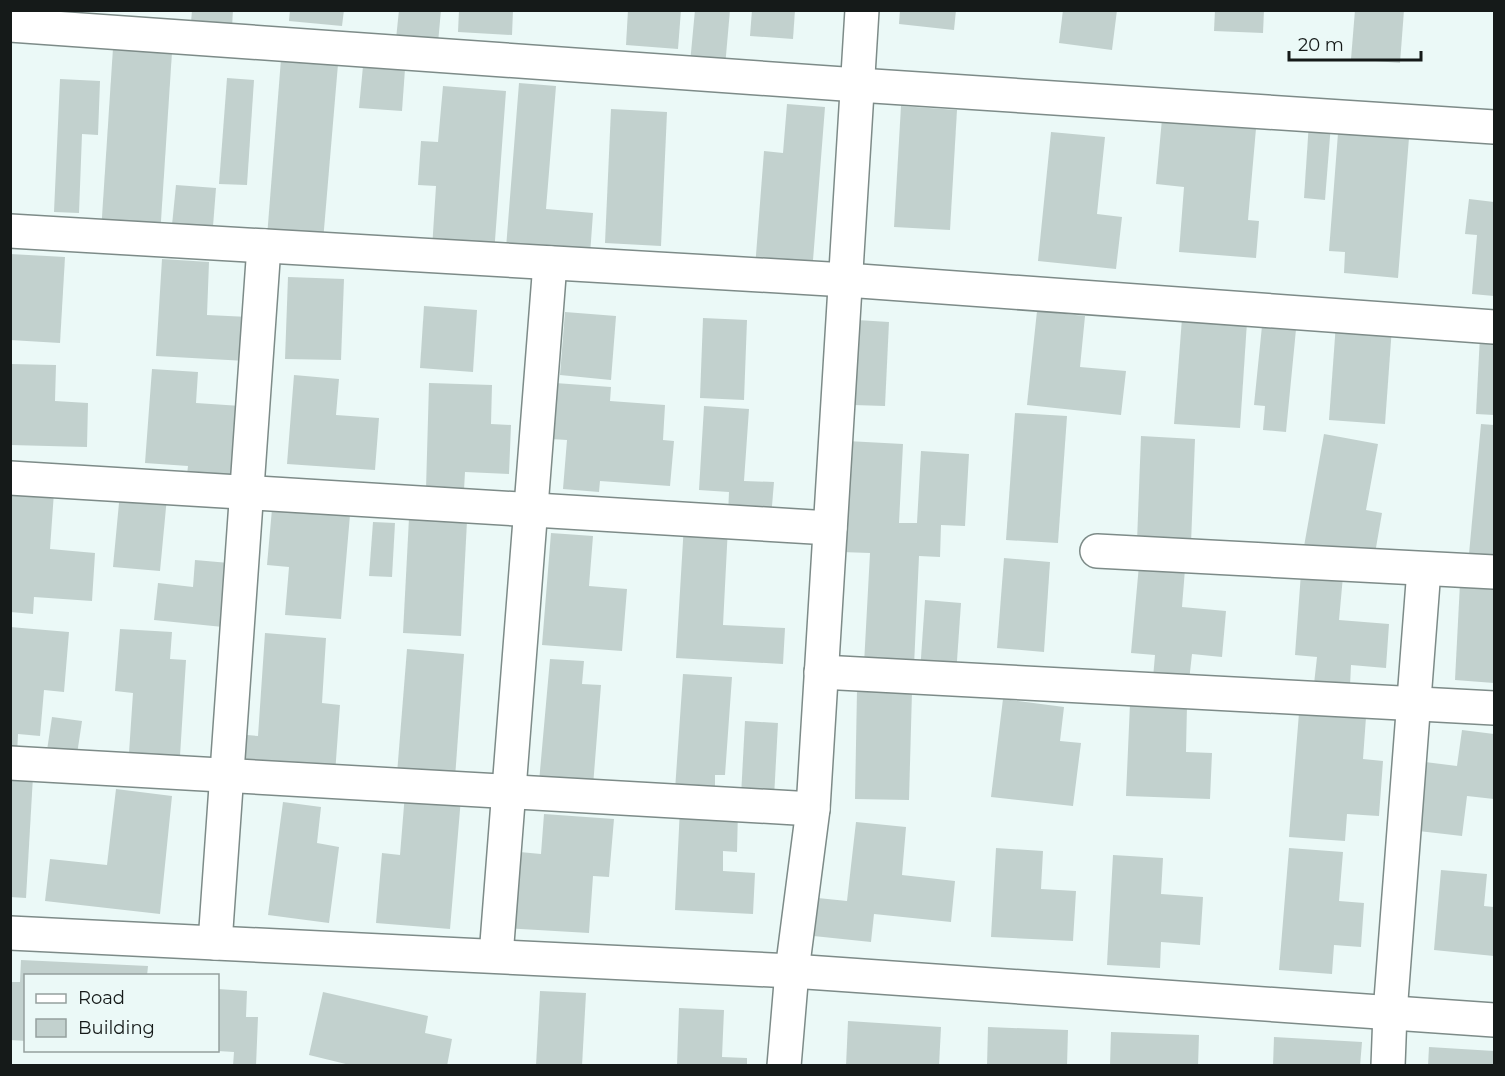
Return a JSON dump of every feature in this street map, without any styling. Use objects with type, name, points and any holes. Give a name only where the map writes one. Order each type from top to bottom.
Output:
[{"type":"street","points":[[784,1065],[792,971],[813,809],[862,10]]},
{"type":"street","points":[[10,25],[1494,127]]},
{"type":"street","points":[[10,231],[846,280],[1494,327]]},
{"type":"street","points":[[215,943],[264,246]]},
{"type":"street","points":[[495,957],[550,263]]},
{"type":"street","points":[[10,478],[830,528]]},
{"type":"street","points":[[1097,551],[1494,572]]},
{"type":"street","points":[[1388,1065],[1424,568]]},
{"type":"street","points":[[821,672],[1494,708]]},
{"type":"street","points":[[10,763],[813,809]]},
{"type":"street","points":[[10,933],[792,971],[1494,1020]]},
{"type":"building","points":[[192,10],[233,10],[232,27],[191,23]]},
{"type":"building","points":[[290,10],[344,10],[342,26],[289,21]]},
{"type":"building","points":[[399,10],[441,10],[438,43],[396,39]]},
{"type":"building","points":[[459,10],[513,10],[512,35],[458,32]]},
{"type":"building","points":[[628,10],[681,10],[678,49],[626,45]]},
{"type":"building","points":[[695,10],[730,10],[725,67],[690,63]]},
{"type":"building","points":[[752,10],[795,10],[793,39],[750,36]]},
{"type":"building","points":[[900,10],[956,10],[954,30],[899,24]]},
{"type":"building","points":[[1063,10],[1117,10],[1112,50],[1059,43]]},
{"type":"building","points":[[1215,10],[1264,10],[1263,33],[1214,31]]},
{"type":"building","points":[[1355,10],[1404,10],[1400,63],[1351,59]]},
{"type":"building","points":[[113,48],[172,52],[160,236],[101,232]]},
{"type":"building","points":[[281,59],[338,64],[323,241],[267,237]]},
{"type":"building","points":[[363,66],[405,69],[402,111],[359,108]]},
{"type":"building","points":[[227,78],[254,80],[247,185],[219,184]]},
{"type":"building","points":[[60,79],[100,81],[98,135],[82,134],[79,213],[54,212]]},
{"type":"building","points":[[519,83],[556,86],[546,209],[593,213],[590,255],[506,248]]},
{"type":"building","points":[[443,86],[506,91],[494,254],[432,249],[436,186],[418,185],[421,141],[438,142]]},
{"type":"building","points":[[787,104],[825,107],[812,273],[755,268],[764,151],[783,153]]},
{"type":"building","points":[[901,106],[957,110],[950,230],[894,227]]},
{"type":"building","points":[[1163,108],[1257,117],[1248,220],[1259,221],[1256,258],[1179,252],[1184,187],[1156,184]]},
{"type":"building","points":[[611,109],[667,112],[661,246],[605,243]]},
{"type":"building","points":[[1339,120],[1410,125],[1398,278],[1344,273],[1345,252],[1329,251]]},
{"type":"building","points":[[1309,122],[1331,124],[1325,200],[1304,198]]},
{"type":"building","points":[[1051,132],[1105,137],[1097,214],[1122,217],[1116,269],[1038,261]]},
{"type":"building","points":[[176,185],[216,188],[212,239],[171,235]]},
{"type":"building","points":[[1469,199],[1494,202],[1494,296],[1472,294],[1477,235],[1465,234]]},
{"type":"building","points":[[10,254],[65,257],[60,343],[10,340]]},
{"type":"building","points":[[162,259],[209,262],[207,315],[249,317],[246,361],[156,356]]},
{"type":"building","points":[[288,277],[344,279],[341,360],[285,359]]},
{"type":"building","points":[[424,306],[477,310],[473,372],[420,368]]},
{"type":"building","points":[[1037,311],[1085,316],[1080,367],[1126,371],[1121,415],[1027,405]]},
{"type":"building","points":[[565,312],[616,316],[611,380],[560,375]]},
{"type":"building","points":[[1263,316],[1297,319],[1286,432],[1263,430],[1265,406],[1254,405]]},
{"type":"building","points":[[703,318],[747,320],[744,400],[700,398]]},
{"type":"building","points":[[1182,318],[1247,322],[1240,428],[1174,424]]},
{"type":"building","points":[[857,320],[889,322],[885,406],[853,405]]},
{"type":"building","points":[[1336,323],[1392,327],[1385,424],[1329,420]]},
{"type":"building","points":[[1480,335],[1494,335],[1494,415],[1476,414]]},
{"type":"building","points":[[10,364],[56,365],[55,401],[88,403],[87,447],[10,445]]},
{"type":"building","points":[[152,369],[198,372],[196,403],[241,406],[235,487],[186,484],[188,466],[145,463]]},
{"type":"building","points":[[294,375],[339,379],[336,415],[379,418],[375,470],[287,464]]},
{"type":"building","points":[[429,383],[492,385],[491,424],[511,425],[509,474],[465,472],[464,490],[426,489]]},
{"type":"building","points":[[555,383],[611,387],[610,401],[665,405],[663,440],[674,441],[670,486],[600,481],[599,492],[563,489],[567,440],[551,439]]},
{"type":"building","points":[[704,406],[749,409],[744,481],[774,482],[771,518],[728,515],[729,492],[699,490]]},
{"type":"building","points":[[1015,413],[1067,416],[1058,543],[1006,540]]},
{"type":"building","points":[[1481,424],[1494,425],[1494,568],[1468,565]]},
{"type":"building","points":[[1324,434],[1378,444],[1366,510],[1382,513],[1373,565],[1303,552]]},
{"type":"building","points":[[1141,436],[1195,439],[1191,544],[1137,542]]},
{"type":"building","points":[[847,441],[903,444],[899,523],[917,523],[921,451],[969,454],[965,526],[941,525],[940,557],[919,556],[914,666],[864,664],[870,553],[841,552]]},
{"type":"building","points":[[10,488],[54,492],[50,549],[95,553],[92,601],[34,597],[33,614],[10,612]]},
{"type":"building","points":[[120,492],[167,497],[160,571],[113,567]]},
{"type":"building","points":[[272,509],[350,515],[341,619],[285,615],[289,567],[267,565]]},
{"type":"building","points":[[409,518],[467,521],[461,636],[403,633]]},
{"type":"building","points":[[373,522],[395,523],[392,577],[369,576]]},
{"type":"building","points":[[684,524],[728,527],[723,625],[785,628],[783,664],[676,658]]},
{"type":"building","points":[[551,533],[593,536],[589,586],[627,589],[622,651],[542,645]]},
{"type":"building","points":[[1004,558],[1050,562],[1044,652],[997,648]]},
{"type":"building","points":[[195,560],[229,563],[223,627],[154,620],[158,583],[193,587]]},
{"type":"building","points":[[1139,565],[1185,569],[1182,607],[1226,611],[1222,657],[1192,654],[1189,681],[1153,678],[1155,655],[1131,653]]},
{"type":"building","points":[[1301,573],[1343,576],[1339,620],[1389,624],[1386,668],[1351,665],[1350,686],[1314,684],[1317,657],[1295,655]]},
{"type":"building","points":[[1460,583],[1494,585],[1494,683],[1455,680]]},
{"type":"building","points":[[925,600],[961,603],[956,675],[920,672]]},
{"type":"building","points":[[10,627],[69,632],[64,692],[44,690],[40,736],[18,734],[17,754],[10,754]]},
{"type":"building","points":[[120,629],[172,632],[170,659],[186,660],[180,756],[129,753],[133,693],[115,691]]},
{"type":"building","points":[[265,633],[326,638],[322,703],[340,705],[335,774],[233,767],[235,734],[258,736]]},
{"type":"building","points":[[407,649],[464,654],[455,778],[397,774]]},
{"type":"building","points":[[550,659],[584,661],[582,684],[601,685],[593,786],[539,782]]},
{"type":"building","points":[[683,674],[732,677],[725,775],[715,775],[715,792],[675,790]]},
{"type":"building","points":[[857,690],[912,691],[909,800],[855,799]]},
{"type":"building","points":[[1003,699],[1064,707],[1060,741],[1081,743],[1073,806],[991,797]]},
{"type":"building","points":[[1130,703],[1187,705],[1186,752],[1212,753],[1210,799],[1126,796]]},
{"type":"building","points":[[1299,713],[1366,717],[1363,759],[1383,761],[1379,816],[1347,814],[1345,841],[1289,837]]},
{"type":"building","points":[[52,717],[82,721],[76,761],[46,757]]},
{"type":"building","points":[[745,721],[778,723],[774,798],[741,796]]},
{"type":"building","points":[[1462,730],[1494,734],[1494,799],[1467,796],[1462,836],[1401,829],[1409,760],[1457,766]]},
{"type":"building","points":[[10,775],[33,776],[26,898],[10,897]]},
{"type":"building","points":[[116,789],[172,796],[160,914],[45,901],[50,859],[107,865]]},
{"type":"building","points":[[405,793],[461,798],[450,929],[376,923],[382,853],[400,855]]},
{"type":"building","points":[[283,802],[321,807],[317,843],[339,847],[329,923],[268,915]]},
{"type":"building","points":[[680,808],[738,810],[737,852],[723,851],[723,871],[755,873],[753,914],[675,910]]},
{"type":"building","points":[[544,814],[614,819],[609,877],[593,876],[589,933],[504,928],[509,851],[541,854]]},
{"type":"building","points":[[856,822],[906,827],[902,875],[955,881],[951,922],[874,914],[871,942],[804,935],[808,897],[847,901]]},
{"type":"building","points":[[996,848],[1043,851],[1041,889],[1076,891],[1073,941],[991,937]]},
{"type":"building","points":[[1289,848],[1343,852],[1339,901],[1364,903],[1361,947],[1334,945],[1332,974],[1279,970]]},
{"type":"building","points":[[1113,855],[1163,858],[1161,894],[1203,897],[1200,945],[1161,942],[1160,968],[1107,965]]},
{"type":"building","points":[[1441,870],[1487,874],[1484,906],[1494,907],[1494,956],[1434,950]]},
{"type":"building","points":[[21,960],[148,966],[147,974],[24,974],[24,1041],[10,1040],[10,982],[20,982]]},
{"type":"building","points":[[219,989],[247,991],[246,1017],[258,1017],[256,1066],[233,1066],[234,1052],[219,1051]]},
{"type":"building","points":[[540,991],[586,993],[582,1066],[536,1066]]},
{"type":"building","points":[[323,992],[428,1016],[425,1033],[452,1039],[447,1066],[354,1066],[309,1055]]},
{"type":"building","points":[[679,1008],[724,1010],[722,1057],[747,1058],[747,1066],[677,1066]]},
{"type":"building","points":[[848,1021],[941,1027],[939,1066],[846,1066]]},
{"type":"building","points":[[988,1027],[1068,1030],[1067,1066],[987,1066]]},
{"type":"building","points":[[1111,1032],[1199,1035],[1198,1066],[1110,1066]]},
{"type":"building","points":[[1274,1037],[1362,1042],[1360,1066],[1273,1066]]},
{"type":"building","points":[[1429,1047],[1494,1051],[1494,1066],[1428,1066]]}]
